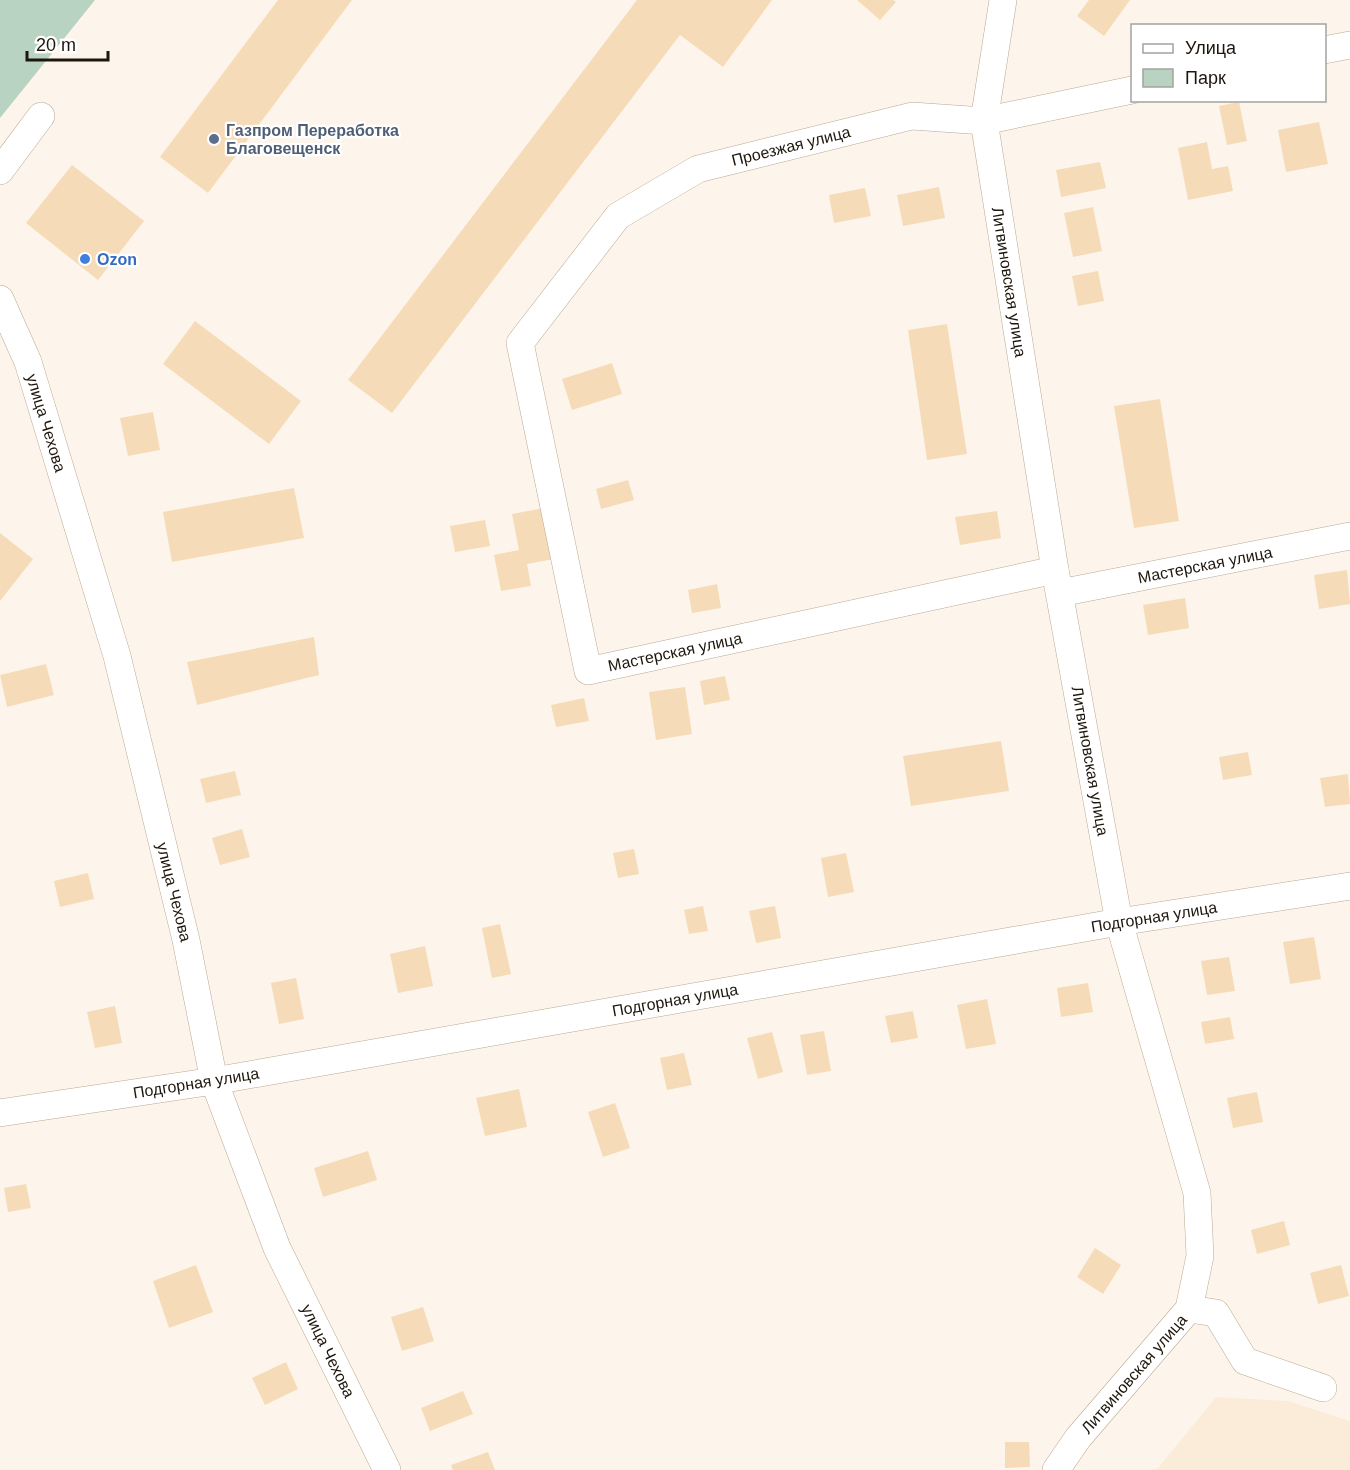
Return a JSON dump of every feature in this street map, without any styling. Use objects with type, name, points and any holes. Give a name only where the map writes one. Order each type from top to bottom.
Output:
[{"type":"street","name":"Литвиновская улица","points":[[1003,0],[984,121],[1058,582],[1119,922],[1197,1193],[1200,1256],[1189,1310],[1078,1438],[1056,1470]]},
{"type":"street","points":[[1326,50],[1350,45]]},
{"type":"street","name":"Проезжая улица","points":[[520,343],[618,216],[698,169],[912,116],[984,121],[1131,90]]},
{"type":"street","points":[[0,171],[41,116]]},
{"type":"street","name":"улица Чехова","points":[[0,299],[28,362],[117,656],[186,940],[214,1081],[277,1248],[387,1470]]},
{"type":"street","points":[[0,342],[28,362]]},
{"type":"street","name":"Мастерская улица","points":[[520,343],[588,671],[1058,582],[1350,536]]},
{"type":"street","name":"Подгорная улица","points":[[0,1113],[214,1081],[1119,922],[1348,892]]},
{"type":"street","points":[[1189,1310],[1216,1313],[1245,1361],[1323,1388]]},
{"type":"shaded area","points":[[1216,1397],[1288,1401],[1350,1421],[1350,1470],[1150,1470],[1158,1468]]},
{"type":"green space","points":[[0,0],[95,0],[0,118]]},
{"type":"building","points":[[278,0],[352,0],[208,193],[160,157]]},
{"type":"building","points":[[637,0],[772,0],[723,67],[680,35],[392,413],[348,380]]},
{"type":"building","points":[[857,0],[893,0],[896,2],[880,20]]},
{"type":"building","points":[[1089,0],[1130,0],[1104,36],[1077,16]]},
{"type":"building","points":[[1239,102],[1247,141],[1227,145],[1219,106]]},
{"type":"building","points":[[1319,122],[1328,164],[1286,172],[1278,130]]},
{"type":"building","points":[[1207,142],[1212,169],[1228,166],[1233,191],[1188,200],[1178,148]]},
{"type":"building","points":[[1100,162],[1106,188],[1061,197],[1056,170]]},
{"type":"building","points":[[72,165],[144,221],[98,280],[26,223]]},
{"type":"building","points":[[939,187],[945,218],[903,226],[897,195]]},
{"type":"building","points":[[865,188],[871,216],[834,223],[829,195]]},
{"type":"building","points":[[1093,207],[1102,251],[1073,257],[1064,213]]},
{"type":"building","points":[[1098,271],[1104,301],[1078,306],[1072,276]]},
{"type":"building","points":[[195,321],[301,401],[269,444],[163,364]]},
{"type":"building","points":[[947,324],[967,454],[927,460],[908,330]]},
{"type":"building","points":[[612,363],[622,394],[572,410],[562,379]]},
{"type":"building","points":[[1160,399],[1179,521],[1134,528],[1114,406]]},
{"type":"building","points":[[153,412],[160,450],[128,456],[120,418]]},
{"type":"building","points":[[628,480],[634,500],[601,509],[596,489]]},
{"type":"building","points":[[294,488],[304,538],[172,562],[163,512]]},
{"type":"building","points":[[544,508],[554,559],[527,564],[531,586],[501,591],[494,555],[519,550],[512,514]]},
{"type":"building","points":[[997,511],[1001,538],[960,545],[955,517]]},
{"type":"building","points":[[485,520],[490,546],[455,552],[450,526]]},
{"type":"building","points":[[0,533],[33,559],[0,601]]},
{"type":"building","points":[[1347,570],[1350,604],[1319,609],[1314,575]]},
{"type":"building","points":[[717,584],[721,608],[692,613],[688,590]]},
{"type":"building","points":[[1185,598],[1189,628],[1148,635],[1143,605]]},
{"type":"building","points":[[314,637],[319,675],[197,705],[187,662]]},
{"type":"building","points":[[46,664],[54,695],[7,707],[0,675]]},
{"type":"building","points":[[725,676],[730,700],[704,705],[700,681]]},
{"type":"building","points":[[685,687],[692,734],[656,740],[649,692]]},
{"type":"building","points":[[584,698],[589,721],[556,727],[551,705]]},
{"type":"building","points":[[1001,741],[1009,791],[911,806],[903,756]]},
{"type":"building","points":[[1248,752],[1252,775],[1223,780],[1219,757]]},
{"type":"building","points":[[235,771],[241,795],[206,803],[200,779]]},
{"type":"building","points":[[1348,774],[1350,804],[1325,807],[1320,778]]},
{"type":"building","points":[[242,829],[250,857],[220,865],[212,838]]},
{"type":"building","points":[[634,849],[639,874],[618,878],[613,853]]},
{"type":"building","points":[[846,853],[854,892],[828,897],[821,858]]},
{"type":"building","points":[[88,873],[94,899],[60,907],[54,881]]},
{"type":"building","points":[[703,906],[708,931],[689,934],[684,910]]},
{"type":"building","points":[[775,906],[781,938],[756,943],[749,911]]},
{"type":"building","points":[[500,924],[511,974],[492,978],[482,928]]},
{"type":"building","points":[[1314,937],[1321,979],[1290,984],[1283,942]]},
{"type":"building","points":[[425,946],[433,986],[398,993],[390,954]]},
{"type":"building","points":[[1229,957],[1235,991],[1207,995],[1201,961]]},
{"type":"building","points":[[296,978],[304,1019],[279,1024],[271,983]]},
{"type":"building","points":[[1088,983],[1093,1012],[1061,1017],[1057,988]]},
{"type":"building","points":[[987,999],[996,1044],[966,1049],[957,1005]]},
{"type":"building","points":[[115,1006],[122,1043],[95,1048],[87,1012]]},
{"type":"building","points":[[913,1011],[918,1038],[891,1043],[885,1016]]},
{"type":"building","points":[[1230,1017],[1234,1039],[1205,1044],[1201,1022]]},
{"type":"building","points":[[824,1031],[831,1071],[807,1075],[800,1035]]},
{"type":"building","points":[[772,1032],[783,1072],[758,1079],[747,1038]]},
{"type":"building","points":[[684,1053],[692,1085],[667,1090],[660,1058]]},
{"type":"building","points":[[519,1089],[527,1127],[485,1136],[476,1098]]},
{"type":"building","points":[[1257,1092],[1263,1122],[1233,1128],[1227,1098]]},
{"type":"building","points":[[615,1103],[630,1148],[603,1157],[588,1112]]},
{"type":"building","points":[[368,1151],[377,1180],[323,1197],[314,1168]]},
{"type":"building","points":[[26,1184],[31,1208],[8,1212],[4,1188]]},
{"type":"building","points":[[1284,1221],[1290,1245],[1257,1254],[1251,1230]]},
{"type":"building","points":[[1095,1248],[1121,1265],[1103,1294],[1077,1277]]},
{"type":"building","points":[[196,1265],[213,1312],[169,1328],[153,1281]]},
{"type":"building","points":[[1341,1265],[1349,1296],[1318,1304],[1310,1273]]},
{"type":"building","points":[[423,1307],[434,1341],[402,1351],[391,1317]]},
{"type":"building","points":[[286,1362],[298,1389],[265,1405],[252,1378]]},
{"type":"building","points":[[463,1391],[473,1414],[430,1431],[421,1408]]},
{"type":"building","points":[[1005,1442],[1029,1442],[1030,1467],[1005,1468]]},
{"type":"building","points":[[488,1452],[495,1470],[453,1470],[451,1465]]},
{"type":"place","name":"Газпром Переработка Благовещенск","points":[[214,139]]},
{"type":"place","name":"Ozon","points":[[85,259]]}]
